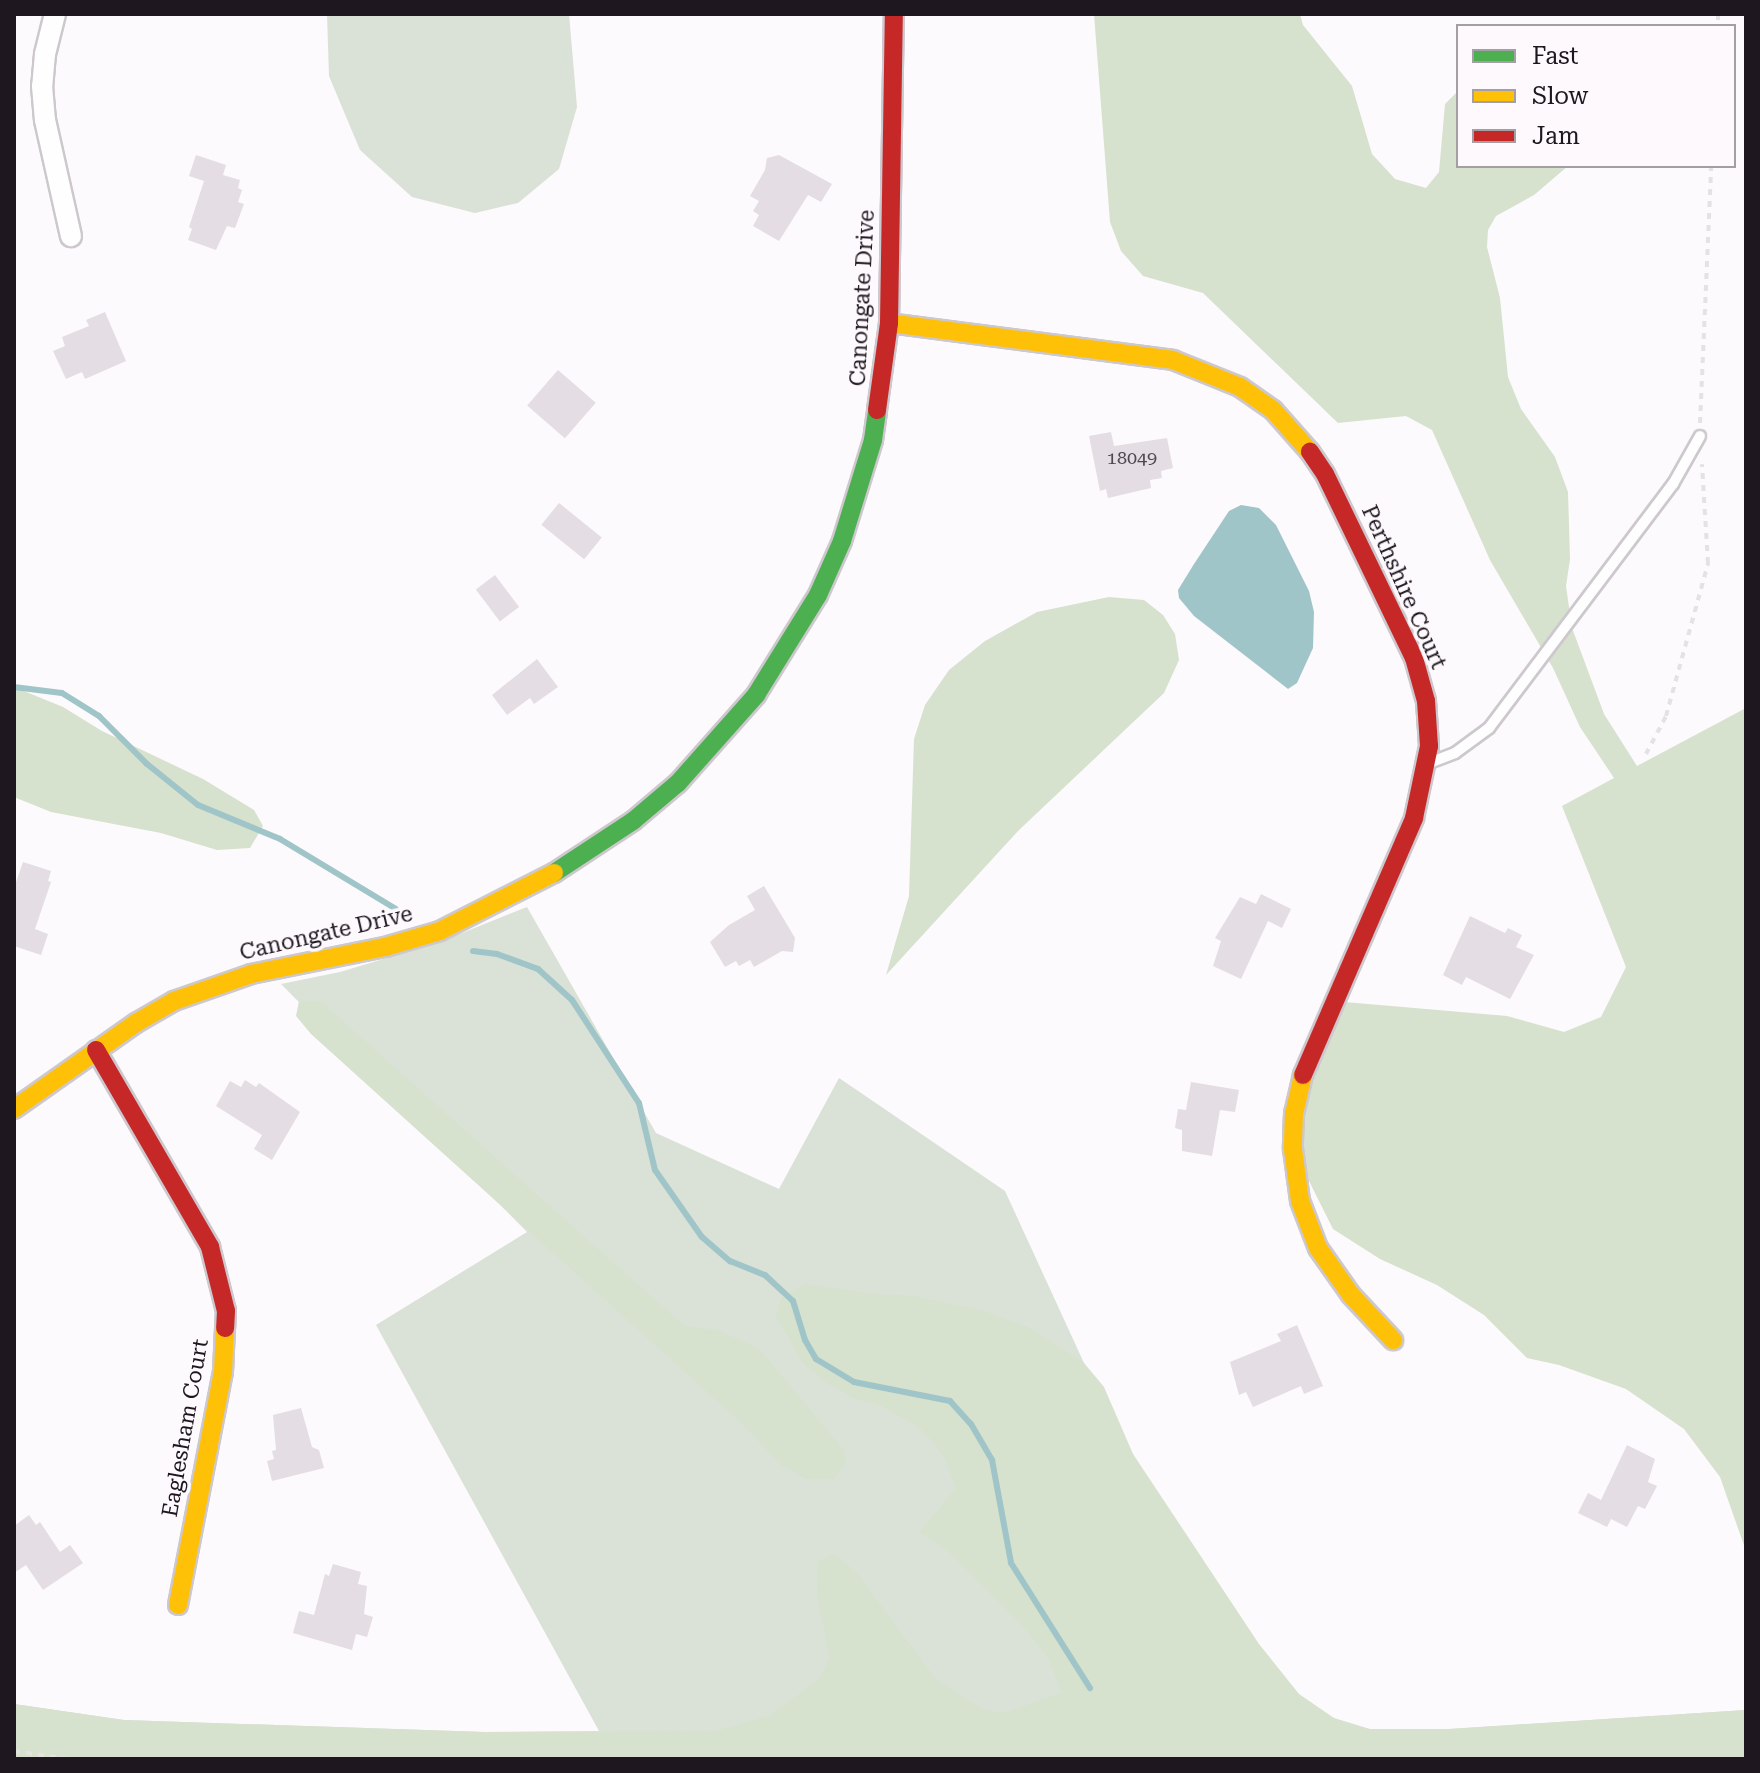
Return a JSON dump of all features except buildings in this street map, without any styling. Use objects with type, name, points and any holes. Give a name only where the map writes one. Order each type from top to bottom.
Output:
[{"type":"street","points":[[55,14],[45,54],[42,86],[45,120],[71,236]]},
{"type":"street","name":"Canongate Drive","points":[[14,1109],[149,1015],[213,985],[385,947],[469,918],[585,856],[678,783],[756,695],[818,595],[842,541],[873,440],[889,323],[894,14]]},
{"type":"street","name":"Perthshire Court","points":[[889,323],[1173,360],[1221,377],[1273,410],[1301,439],[1325,474],[1410,648],[1426,701],[1428,764],[1414,818],[1311,1052],[1294,1113],[1293,1149],[1296,1184],[1318,1248],[1351,1295],[1393,1340]]},
{"type":"street","name":"Eaglesham Court","points":[[96,1050],[210,1247],[226,1311],[223,1372],[178,1605]]},
{"type":"lane","points":[[1428,764],[1455,753],[1489,728],[1673,484],[1700,436]]},
{"type":"path","points":[[1646,754],[1666,716],[1698,612],[1708,563],[1700,436],[1711,168]]},
{"type":"path","points":[[14,1751],[68,1759]]},
{"type":"shaded area","points":[[327,14],[569,14],[577,107],[559,169],[518,203],[475,213],[412,197],[360,150],[329,76]]},
{"type":"shaded area","points":[[527,907],[656,1133],[779,1189],[839,1078],[1005,1191],[1084,1363],[1187,1730],[1450,1729],[1746,1710],[1746,1759],[14,1759],[14,1704],[124,1720],[484,1732],[599,1731],[376,1325],[527,1232],[281,984],[340,972],[437,943]]},
{"type":"green space","points":[[1094,14],[1300,14],[1303,25],[1352,86],[1372,154],[1395,179],[1426,188],[1439,172],[1445,104],[1456,93],[1456,168],[1566,168],[1534,195],[1496,216],[1488,230],[1487,247],[1500,298],[1508,377],[1521,409],[1555,457],[1568,492],[1570,559],[1566,586],[1572,628],[1604,714],[1637,766],[1746,708],[1746,1551],[1720,1477],[1684,1429],[1626,1389],[1559,1365],[1527,1358],[1484,1315],[1437,1285],[1380,1259],[1333,1229],[1293,1149],[1333,1001],[1507,1016],[1564,1032],[1601,1017],[1626,967],[1562,806],[1614,778],[1580,727],[1553,668],[1490,560],[1432,430],[1406,416],[1338,423],[1203,293],[1143,276],[1121,251],[1110,222]]},
{"type":"green space","points":[[1109,597],[1144,600],[1163,615],[1175,634],[1179,660],[1164,693],[1018,831],[886,975],[909,896],[914,739],[925,705],[949,670],[985,641],[1037,612]]},
{"type":"green space","points":[[14,687],[63,707],[102,731],[203,779],[254,810],[263,826],[250,848],[217,850],[161,833],[51,812],[14,797]]},
{"type":"green space","points":[[299,1001],[321,1002],[684,1326],[717,1330],[759,1349],[844,1451],[845,1464],[833,1479],[807,1479],[780,1464],[743,1424],[311,1034],[296,1016]]},
{"type":"green space","points":[[805,1284],[872,1294],[913,1296],[983,1311],[1030,1328],[1084,1363],[1104,1387],[1133,1454],[1259,1644],[1299,1694],[1334,1718],[1370,1729],[1449,1729],[1746,1710],[1746,1759],[14,1759],[14,1704],[124,1720],[484,1732],[717,1731],[771,1715],[819,1680],[830,1658],[817,1596],[818,1561],[834,1555],[855,1571],[935,1679],[964,1698],[985,1710],[1004,1713],[1062,1693],[1050,1661],[1026,1629],[947,1550],[920,1532],[956,1488],[944,1456],[934,1443],[917,1426],[882,1406],[854,1398],[830,1385],[803,1363],[776,1316],[781,1299]]},
{"type":"water","points":[[1241,505],[1259,508],[1276,525],[1309,591],[1314,612],[1313,648],[1297,683],[1288,689],[1194,616],[1179,598],[1178,590],[1229,511]]},
{"type":"waterway","points":[[14,687],[62,693],[99,716],[147,764],[198,805],[280,839],[396,909]]},
{"type":"waterway","points":[[473,951],[497,954],[538,969],[572,1000],[639,1103],[655,1170],[702,1237],[730,1261],[765,1275],[793,1301],[805,1340],[816,1359],[854,1382],[950,1401],[971,1424],[992,1460],[1011,1563],[1090,1688]]},
{"type":"traffic: fast","points":[[554,873],[633,821],[678,783],[756,695],[818,595],[842,541],[873,440],[877,410]]},
{"type":"traffic: slow","points":[[889,323],[1173,360],[1240,387],[1273,410],[1310,452]]},
{"type":"traffic: slow","points":[[14,1109],[136,1023],[174,1001],[251,974],[385,947],[440,931],[554,873]]},
{"type":"traffic: slow","points":[[1303,1075],[1294,1113],[1293,1149],[1300,1201],[1318,1248],[1351,1295],[1393,1340]]},
{"type":"traffic: slow","points":[[178,1605],[223,1372],[225,1328]]},
{"type":"traffic: jam","points":[[877,410],[889,323],[894,14]]},
{"type":"traffic: jam","points":[[1303,1075],[1414,818],[1429,746],[1426,701],[1414,658],[1325,474],[1310,452]]},
{"type":"traffic: jam","points":[[96,1050],[210,1247],[226,1311],[225,1328]]}]
